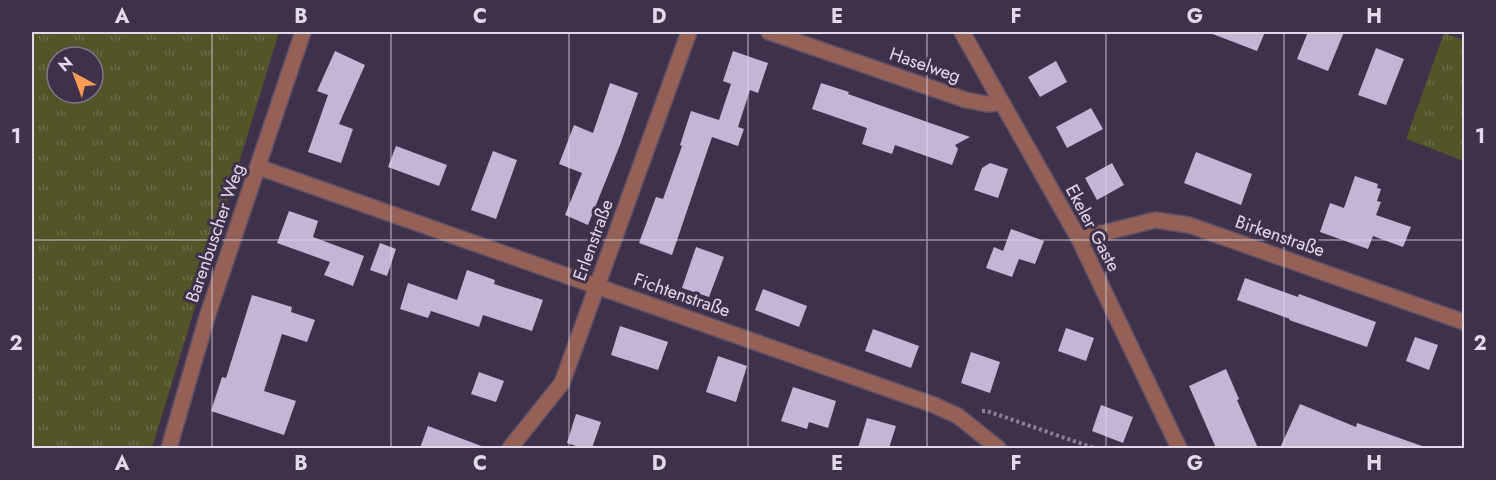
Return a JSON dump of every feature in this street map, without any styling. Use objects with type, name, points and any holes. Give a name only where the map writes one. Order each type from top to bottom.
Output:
[{"type":"street","name":"Barenbuscher Weg","points":[[169,448],[207,317],[303,32]]},
{"type":"street","name":"Erlenstraße","points":[[510,448],[562,383],[689,32]]},
{"type":"street","name":"Haselweg","points":[[769,32],[966,100],[987,104],[1002,103]]},
{"type":"street","name":"Ekeler Gaste","points":[[962,32],[1079,239],[1179,448]]},
{"type":"street","name":"Fichtenstraße","points":[[258,167],[934,405],[958,416],[998,448]]},
{"type":"street","name":"Birkenstraße","points":[[1079,239],[1155,220],[1189,225],[1464,322]]},
{"type":"path","points":[[958,416],[987,411],[1094,448]]},
{"type":"green space","points":[[32,32],[279,32],[152,448],[32,448]]},
{"type":"green space","points":[[1444,33],[1464,40],[1464,161],[1406,139]]},
{"type":"building","points":[[1210,32],[1265,32],[1257,51]]},
{"type":"building","points":[[1308,32],[1344,32],[1328,71],[1297,59]]},
{"type":"building","points":[[1376,48],[1404,59],[1386,105],[1358,95]]},
{"type":"building","points":[[335,51],[365,65],[339,124],[353,129],[341,163],[308,152],[328,95],[317,91]]},
{"type":"building","points":[[733,51],[768,63],[758,93],[750,90],[738,127],[744,129],[738,146],[712,137],[672,255],[639,243],[656,197],[663,199],[682,146],[680,145],[691,111],[719,120],[731,84],[723,81]]},
{"type":"building","points":[[1056,61],[1067,82],[1040,97],[1028,77]]},
{"type":"building","points":[[610,83],[638,93],[588,225],[565,215],[582,173],[559,164],[574,125],[593,133]]},
{"type":"building","points":[[821,83],[970,137],[955,145],[958,149],[952,165],[895,145],[892,154],[862,144],[867,128],[812,109]]},
{"type":"building","points":[[1091,108],[1103,129],[1067,148],[1056,127]]},
{"type":"building","points":[[396,146],[447,165],[439,186],[388,167]]},
{"type":"building","points":[[493,151],[517,160],[496,219],[471,210]]},
{"type":"building","points":[[1196,152],[1252,174],[1241,205],[1184,183]]},
{"type":"building","points":[[990,163],[1008,169],[998,198],[974,190],[982,168]]},
{"type":"building","points":[[1112,163],[1124,185],[1097,200],[1085,178]]},
{"type":"building","points":[[1355,176],[1378,184],[1377,188],[1381,189],[1377,201],[1381,202],[1376,215],[1411,227],[1403,247],[1373,236],[1368,249],[1320,232],[1330,203],[1344,208]]},
{"type":"building","points":[[289,211],[318,221],[313,237],[364,256],[353,286],[324,275],[330,262],[277,243]]},
{"type":"building","points":[[1011,229],[1044,241],[1035,264],[1019,259],[1012,277],[986,268],[994,247],[1003,251]]},
{"type":"building","points":[[380,243],[396,249],[387,276],[370,270]]},
{"type":"building","points":[[696,247],[724,257],[709,297],[682,288]]},
{"type":"building","points":[[467,270],[495,280],[494,284],[543,300],[532,331],[483,315],[479,327],[431,311],[428,318],[400,309],[408,283],[457,300]]},
{"type":"building","points":[[1245,278],[1298,297],[1299,294],[1376,322],[1367,347],[1237,300]]},
{"type":"building","points":[[763,289],[807,306],[799,327],[755,310]]},
{"type":"building","points":[[252,295],[292,307],[291,312],[315,320],[307,342],[282,334],[264,391],[296,401],[284,435],[211,411],[222,377],[226,378]]},
{"type":"building","points":[[620,326],[668,342],[658,370],[611,355]]},
{"type":"building","points":[[1066,328],[1094,338],[1086,361],[1058,351]]},
{"type":"building","points":[[873,329],[919,346],[911,368],[865,351]]},
{"type":"building","points":[[1415,337],[1438,345],[1429,370],[1406,361]]},
{"type":"building","points":[[971,352],[1000,362],[990,393],[961,383]]},
{"type":"building","points":[[718,356],[747,366],[736,402],[706,392]]},
{"type":"building","points":[[1226,369],[1258,448],[1216,448],[1189,386]]},
{"type":"building","points":[[479,372],[504,381],[496,402],[471,394]]},
{"type":"building","points":[[793,387],[836,401],[828,428],[809,422],[807,429],[781,421]]},
{"type":"building","points":[[1300,404],[1356,427],[1357,423],[1422,446],[1421,448],[1280,448]]},
{"type":"building","points":[[1101,405],[1133,417],[1123,443],[1092,431]]},
{"type":"building","points":[[576,414],[601,422],[592,448],[582,448],[567,443]]},
{"type":"building","points":[[867,418],[896,426],[889,448],[858,448]]},
{"type":"building","points":[[428,426],[484,447],[420,448]]}]
